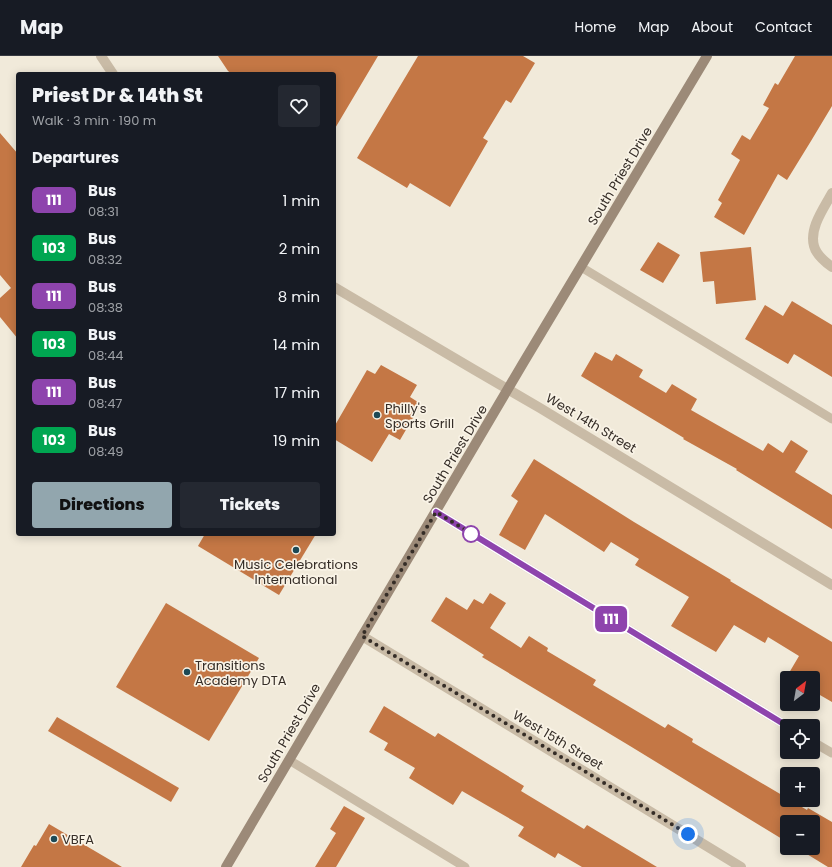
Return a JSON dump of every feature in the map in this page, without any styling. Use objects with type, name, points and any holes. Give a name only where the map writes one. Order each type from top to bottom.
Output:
[{"type":"main road","name":"South Priest Drive","points":[[226,867],[508,389],[707,56]]},
{"type":"street","points":[[101,56],[112,72]]},
{"type":"street","points":[[832,194],[820,213],[813,235],[814,246],[820,257],[832,267]]},
{"type":"street","name":"West 14th Street","points":[[336,288],[547,412],[832,585]]},
{"type":"street","name":"West 15th Street","points":[[362,636],[741,867]]},
{"type":"lane","points":[[581,267],[832,419]]},
{"type":"lane","points":[[436,512],[780,722]]},
{"type":"lane","points":[[820,746],[832,754]]},
{"type":"lane","points":[[289,760],[465,867]]},
{"type":"building","points":[[218,56],[378,56],[336,127],[336,72],[228,71]]},
{"type":"building","points":[[418,56],[523,56],[535,63],[511,103],[506,100],[483,138],[488,141],[450,207],[410,183],[407,188],[357,158]]},
{"type":"building","points":[[795,56],[832,56],[832,106],[787,180],[778,174],[744,235],[714,217],[722,203],[718,200],[740,160],[731,154],[742,135],[750,140],[769,108],[763,105],[775,83],[778,85]]},
{"type":"building","points":[[0,133],[16,152],[16,337],[0,317],[0,298],[11,288],[0,275]]},
{"type":"building","points":[[658,242],[680,255],[663,283],[640,270]]},
{"type":"building","points":[[751,247],[756,300],[716,304],[714,281],[703,282],[700,252]]},
{"type":"building","points":[[792,301],[832,325],[832,377],[794,354],[788,364],[745,339],[765,305],[783,316]]},
{"type":"building","points":[[595,352],[612,361],[616,354],[643,370],[639,377],[666,393],[672,384],[697,399],[691,410],[763,451],[768,443],[783,453],[791,440],[808,451],[795,472],[832,495],[832,529],[736,470],[737,469],[683,439],[684,438],[581,376]]},
{"type":"building","name":"Philly's Sports Grill","points":[[381,365],[417,385],[410,397],[421,404],[400,440],[389,434],[372,462],[336,440],[336,424],[367,370],[375,374]]},
{"type":"building","points":[[534,459],[634,522],[731,580],[730,581],[832,642],[832,702],[820,695],[820,671],[790,671],[799,656],[768,637],[765,643],[734,625],[716,652],[671,626],[689,597],[635,565],[639,559],[611,542],[604,552],[545,514],[525,550],[499,535],[518,501],[511,496]]},
{"type":"building","points":[[204,536],[315,536],[279,595],[198,546]]},
{"type":"building","points":[[490,593],[506,603],[490,628],[521,648],[529,636],[548,648],[547,651],[596,680],[593,685],[665,728],[668,724],[693,739],[692,742],[780,794],[780,807],[802,807],[807,810],[808,808],[820,815],[780,815],[780,838],[482,657],[484,655],[431,621],[446,597],[467,610],[474,599],[483,604]]},
{"type":"building","name":"Transitions Academy DTA","points":[[166,603],[259,658],[209,741],[116,687]]},
{"type":"building","points":[[384,706],[435,737],[438,733],[524,786],[521,791],[584,829],[587,825],[657,867],[582,867],[558,853],[555,858],[518,836],[524,827],[462,791],[453,805],[409,778],[415,768],[384,750],[388,743],[369,732]]},
{"type":"building","points":[[57,717],[179,788],[171,802],[48,731]]},
{"type":"building","points":[[344,806],[365,818],[336,867],[315,867],[336,833],[330,829]]},
{"type":"building","points":[[820,815],[832,822],[832,867],[828,867],[808,855],[820,855]]},
{"type":"building","points":[[49,824],[122,867],[21,867]]},
{"type":"bus line","name":"111","points":[[436,512],[780,722]]},
{"type":"place","name":"Philly's Sports Grill","points":[[377,415]]},
{"type":"place","name":"Music Celebrations International","points":[[296,550]]},
{"type":"place","name":"Transitions Academy DTA","points":[[187,672]]},
{"type":"place","name":"VBFA","points":[[54,839]]},
{"type":"route","points":[[471,534],[477,537],[436,512],[362,636],[688,834]]}]
